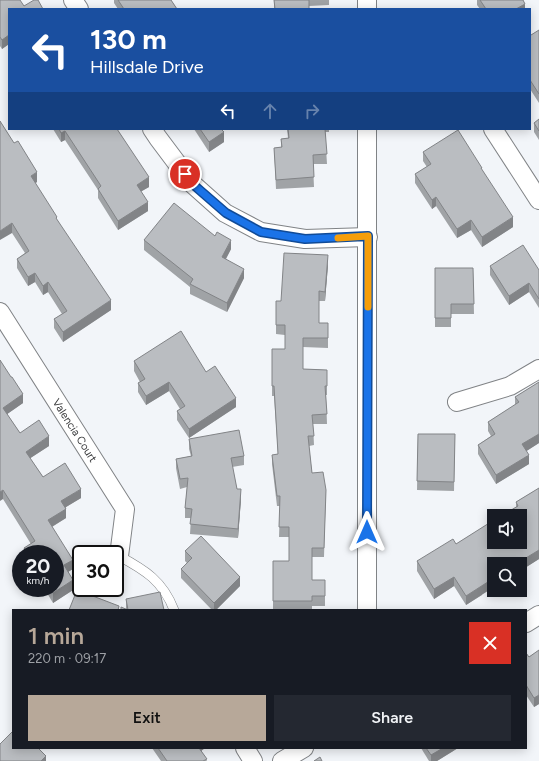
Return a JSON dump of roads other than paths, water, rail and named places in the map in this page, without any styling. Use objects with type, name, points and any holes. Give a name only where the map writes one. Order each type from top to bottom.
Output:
[{"type":"street","points":[[153,130],[188,180],[226,213],[261,232],[305,239],[368,236]]},
{"type":"street","points":[[367,130],[367,609]]},
{"type":"street","points":[[494,130],[539,200]]},
{"type":"street","name":"Valencia Court","points":[[0,312],[125,509],[120,545]]},
{"type":"street","points":[[457,402],[510,386],[539,369]]},
{"type":"street","points":[[527,622],[539,615]]},
{"type":"street","points":[[246,749],[254,761]]},
{"type":"street","points":[[282,761],[302,749]]},
{"type":"lane","points":[[124,558],[139,566],[157,581],[170,600],[174,609]]}]
